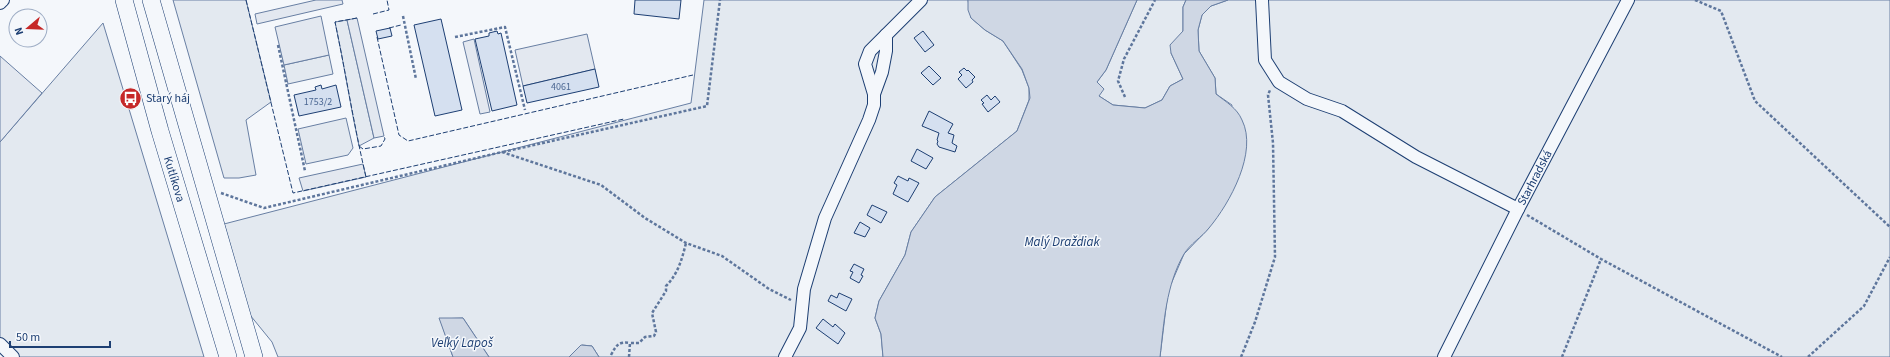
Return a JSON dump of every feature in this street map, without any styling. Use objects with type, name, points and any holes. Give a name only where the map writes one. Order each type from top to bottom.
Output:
[{"type":"main road","name":"Kutlíkova","points":[[124,0],[160,131],[228,357]]},
{"type":"main road","points":[[151,0],[254,357]]},
{"type":"street","points":[[0,3],[3,0]]},
{"type":"street","points":[[785,357],[800,328],[804,289],[825,218],[869,120],[874,105],[874,94],[865,64],[870,51],[921,0]]},
{"type":"street","points":[[1262,0],[1265,60],[1280,82],[1307,99],[1342,111],[1416,157],[1518,209]]},
{"type":"street","name":"Starhradská","points":[[1444,357],[1518,209],[1628,0]]},
{"type":"street","points":[[874,94],[882,72],[886,51],[886,35]]},
{"type":"street","points":[[0,344],[13,357]]},
{"type":"path","points":[[218,192],[264,208],[707,106],[720,0]]},
{"type":"path","points":[[1125,97],[1118,81],[1124,59],[1156,0]]},
{"type":"path","points":[[1695,0],[1721,11],[1755,101],[1890,227]]},
{"type":"path","points":[[403,16],[416,79]]},
{"type":"path","points":[[455,37],[505,27],[525,110]]},
{"type":"path","points":[[278,45],[305,171]]},
{"type":"path","points":[[1241,357],[1275,257],[1273,143],[1268,95],[1274,74]]},
{"type":"path","points":[[502,152],[601,185],[646,218],[686,243],[722,256],[769,289],[802,305]]},
{"type":"path","points":[[1518,209],[1601,259],[1782,357]]},
{"type":"path","points":[[611,355],[617,344],[622,342],[639,343],[646,337],[654,336],[656,332],[652,313],[666,291],[666,286],[672,280],[682,261],[686,243]]},
{"type":"path","points":[[1808,357],[1864,306],[1890,257]]},
{"type":"path","points":[[1562,357],[1601,259]]},
{"type":"path","points":[[629,357],[630,343]]},
{"type":"shaded area","points":[[173,0],[246,0],[271,102],[246,120],[256,175],[239,178],[224,178]]},
{"type":"shaded area","points":[[316,0],[342,0],[343,4],[257,24],[255,14]]},
{"type":"shaded area","points":[[704,0],[968,0],[971,18],[985,30],[1003,41],[1022,70],[1029,88],[1029,100],[1017,131],[935,197],[911,232],[905,255],[879,301],[875,318],[881,334],[883,357],[599,357],[592,346],[582,345],[569,357],[489,357],[463,318],[440,319],[453,357],[278,357],[272,342],[250,315],[224,224],[691,103]]},
{"type":"shaded area","points":[[1137,0],[1186,0],[1183,7],[1183,31],[1171,53],[1183,79],[1170,86],[1162,100],[1145,108],[1113,105],[1099,96],[1097,82],[1106,70]]},
{"type":"shaded area","points":[[1228,0],[1890,0],[1890,357],[1160,357],[1168,291],[1184,254],[1209,228],[1232,105],[1216,94],[1215,78],[1199,51],[1198,30],[1202,15],[1211,6]]},
{"type":"shaded area","points":[[321,16],[329,55],[284,65],[275,27]]},
{"type":"shaded area","points":[[357,18],[384,136],[374,138],[347,20]]},
{"type":"shaded area","points":[[347,20],[374,138],[359,146],[335,22]]},
{"type":"shaded area","points":[[103,23],[204,357],[19,357],[0,338],[0,142]]},
{"type":"shaded area","points":[[587,34],[595,69],[523,86],[515,50]]},
{"type":"shaded area","points":[[474,39],[490,112],[480,114],[463,42]]},
{"type":"shaded area","points":[[329,55],[333,74],[288,84],[284,65]]},
{"type":"shaded area","points":[[0,56],[42,93],[0,142]]},
{"type":"shaded area","points":[[346,118],[353,148],[348,155],[306,164],[298,129]]},
{"type":"shaded area","points":[[363,164],[366,177],[303,191],[299,178]]},
{"type":"water","name":"Malý Draždiak","points":[[968,0],[1137,0],[1106,70],[1097,82],[1104,89],[1099,96],[1113,105],[1145,108],[1162,100],[1170,86],[1183,79],[1171,53],[1170,45],[1183,31],[1183,7],[1186,0],[1228,0],[1211,6],[1202,15],[1198,30],[1199,51],[1215,78],[1216,94],[1234,109],[1242,120],[1246,133],[1247,147],[1244,162],[1233,191],[1209,228],[1184,254],[1173,278],[1167,304],[1160,357],[883,357],[881,334],[875,318],[879,301],[905,255],[911,232],[935,197],[1017,131],[1030,98],[1029,88],[1022,69],[1003,41],[985,30],[971,18],[968,10]]},
{"type":"water","name":"Veľký Lapoš","points":[[439,318],[463,318],[489,357],[453,357]]},
{"type":"water","points":[[581,345],[592,346],[599,357],[569,357]]},
{"type":"building","points":[[635,0],[681,0],[679,19],[634,14]]},
{"type":"building","points":[[441,19],[462,110],[435,116],[414,25]]},
{"type":"building","points":[[390,28],[392,36],[378,39],[376,31]]},
{"type":"building","points":[[497,31],[498,34],[501,33],[517,105],[492,111],[475,39],[489,36],[489,33]]},
{"type":"building","points":[[923,31],[934,45],[925,52],[914,38]]},
{"type":"building","points":[[929,66],[941,78],[933,85],[921,73]]},
{"type":"building","points":[[964,68],[975,77],[972,80],[973,82],[966,88],[958,79],[962,75],[959,72]]},
{"type":"building","points":[[595,69],[599,87],[527,103],[523,86]]},
{"type":"building","points":[[321,85],[322,89],[336,85],[341,107],[299,116],[294,95],[316,90],[315,87]]},
{"type":"building","points":[[987,95],[991,100],[995,96],[1000,102],[988,112],[981,100]]},
{"type":"building","points":[[929,111],[953,124],[948,133],[954,135],[952,143],[957,146],[955,152],[939,147],[937,140],[939,133],[922,126]]},
{"type":"building","points":[[917,149],[933,158],[926,169],[911,161]]},
{"type":"building","points":[[898,176],[908,181],[909,178],[919,183],[908,202],[893,194],[897,185],[894,183]]},
{"type":"building","points":[[872,205],[887,212],[881,223],[867,215]]},
{"type":"building","points":[[860,222],[870,228],[865,237],[854,233]]},
{"type":"building","points":[[854,264],[864,269],[861,275],[863,276],[859,283],[850,278],[853,272],[850,271]]},
{"type":"building","points":[[839,293],[852,299],[846,311],[828,301],[831,295],[837,298]]},
{"type":"building","points":[[823,319],[833,327],[835,324],[845,333],[838,344],[816,328]]},
{"type":"fence","points":[[246,0],[293,193],[624,119]]},
{"type":"fence","points":[[373,14],[389,10],[387,0]]},
{"type":"fence","points":[[357,18],[335,22],[366,177]]},
{"type":"fence","points":[[389,28],[401,25]]},
{"type":"fence","points":[[377,37],[399,135],[408,141],[693,75]]},
{"type":"fence","points":[[359,146],[363,149],[381,146],[385,139],[384,136]]},
{"type":"place","name":"Starý háj","points":[[131,98]]}]
